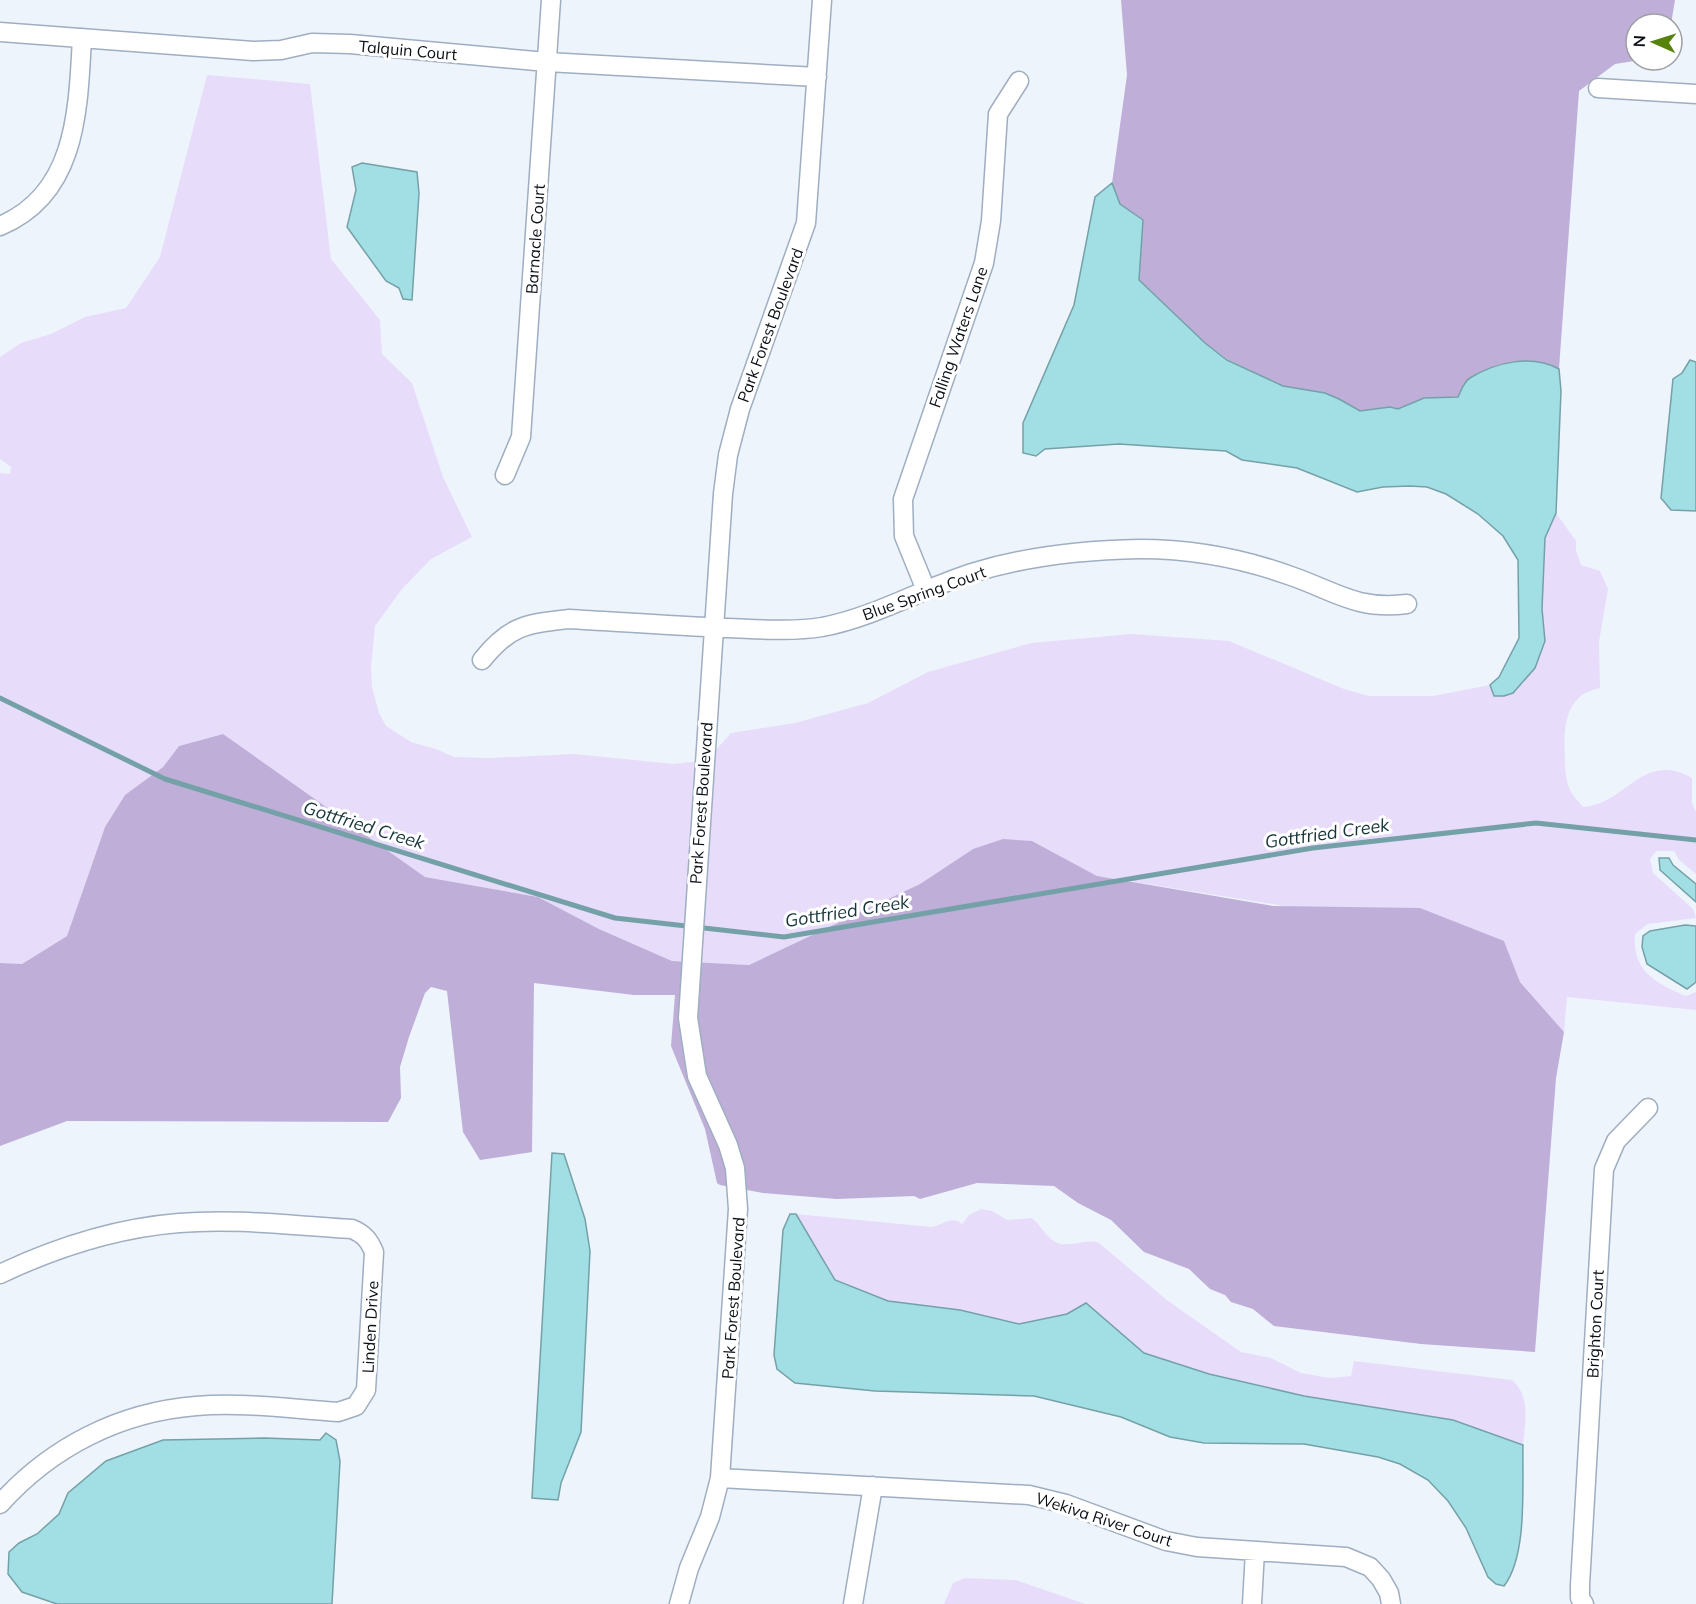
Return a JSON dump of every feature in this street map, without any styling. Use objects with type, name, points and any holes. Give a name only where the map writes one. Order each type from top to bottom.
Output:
[{"type":"street","name":"Barnacle Court","points":[[504,475],[521,437],[551,0]]},
{"type":"street","name":"Park Forest Boulevard","points":[[679,1604],[688,1568],[710,1518],[720,1478],[738,1191],[728,1145],[697,1076],[688,1018],[699,826],[728,455],[740,409],[806,224],[822,0]]},
{"type":"street","name":"Talquin Court","points":[[0,32],[253,51],[281,50],[312,43],[350,44],[547,62],[817,77]]},
{"type":"street","points":[[0,226],[18,218],[47,191],[68,157],[79,100],[82,38]]},
{"type":"street","name":"Falling Waters Lane","points":[[927,590],[904,536],[903,499],[984,263],[991,221],[998,114],[1019,81]]},
{"type":"street","points":[[1598,88],[1696,94]]},
{"type":"street","name":"Blue Spring Court","points":[[482,660],[497,641],[508,633],[548,621],[569,619],[782,630],[823,627],[861,617],[974,572],[1034,558],[1088,551],[1143,549],[1200,554],[1254,565],[1291,576],[1362,605],[1407,604]]},
{"type":"street","name":"Brighton Court","points":[[1584,1604],[1580,1598],[1604,1169],[1616,1141],[1648,1108]]},
{"type":"street","name":"Linden Drive","points":[[0,1274],[38,1256],[87,1239],[134,1228],[180,1223],[225,1222],[352,1229],[362,1234],[370,1242],[374,1252],[366,1390],[356,1406],[338,1412],[198,1406],[144,1414],[116,1423],[67,1447],[39,1466],[0,1504]]},
{"type":"street","name":"Wekiva River Court","points":[[720,1478],[1029,1495],[1066,1504],[1166,1541],[1255,1551],[1346,1557],[1360,1561],[1381,1579],[1389,1593],[1390,1604]]},
{"type":"street","points":[[853,1604],[873,1486]]},
{"type":"street","points":[[1252,1604],[1255,1551]]},
{"type":"shaded area","points":[[1121,0],[1675,0],[1673,12],[1624,12],[1624,63],[1615,64],[1579,91],[1559,369],[1548,364],[1526,361],[1502,364],[1470,378],[1458,397],[1424,398],[1398,410],[1390,407],[1360,412],[1325,393],[1283,386],[1227,359],[1205,343],[1138,280],[1143,220],[1120,204],[1112,183],[1127,75]]},
{"type":"shaded area","points":[[207,75],[310,84],[331,259],[380,320],[382,354],[412,383],[443,477],[472,537],[431,559],[402,589],[375,626],[371,667],[372,687],[379,713],[386,726],[411,742],[454,757],[490,758],[574,754],[674,764],[707,760],[731,733],[795,723],[868,703],[928,672],[1031,643],[1132,634],[1229,641],[1344,689],[1369,696],[1433,696],[1490,685],[1494,696],[1545,641],[1542,609],[1545,538],[1556,513],[1576,541],[1576,551],[1581,565],[1600,571],[1608,589],[1599,642],[1600,688],[1589,691],[1573,704],[1566,723],[1565,769],[1568,783],[1571,792],[1583,807],[1598,804],[1647,774],[1660,770],[1675,771],[1692,778],[1692,803],[1696,812],[1696,874],[1679,860],[1674,851],[1656,851],[1650,859],[1653,873],[1693,909],[1696,918],[1648,924],[1635,934],[1635,947],[1642,966],[1655,980],[1686,996],[1696,992],[1696,1010],[1567,997],[1564,1032],[1520,982],[1504,941],[1097,876],[1032,841],[973,849],[920,884],[749,965],[672,961],[599,929],[538,897],[425,877],[222,734],[179,746],[163,767],[125,795],[105,827],[67,936],[22,964],[0,963],[0,473],[10,474],[11,467],[0,459],[0,357],[21,343],[51,334],[85,317],[126,308],[160,257]]},
{"type":"shaded area","points":[[223,734],[425,877],[538,897],[599,929],[672,961],[749,965],[920,884],[973,849],[1003,839],[1032,841],[1097,876],[1273,906],[1420,908],[1504,941],[1520,982],[1564,1032],[1556,1078],[1535,1352],[1421,1344],[1274,1326],[1253,1309],[1231,1302],[1225,1295],[1210,1289],[1189,1269],[1144,1252],[1111,1220],[1078,1203],[1054,1186],[977,1183],[920,1199],[914,1196],[837,1199],[763,1193],[720,1185],[717,1183],[705,1129],[671,1046],[675,995],[634,995],[534,983],[532,1152],[480,1160],[463,1132],[447,991],[431,987],[425,993],[409,1037],[400,1067],[401,1098],[388,1122],[67,1121],[0,1146],[0,963],[22,964],[67,936],[105,827],[125,795],[163,767],[179,746]]},
{"type":"shaded area","points":[[981,1209],[992,1211],[1007,1220],[1032,1218],[1049,1238],[1057,1243],[1099,1243],[1168,1301],[1241,1352],[1271,1358],[1301,1373],[1330,1378],[1351,1376],[1354,1361],[1512,1380],[1518,1386],[1524,1402],[1523,1445],[1453,1420],[1304,1396],[1209,1374],[1143,1353],[1086,1303],[1067,1314],[1019,1324],[960,1310],[888,1301],[835,1281],[796,1214],[932,1227],[951,1220],[962,1224],[969,1215]]},
{"type":"shaded area","points":[[965,1578],[1016,1580],[1085,1604],[944,1604],[953,1583]]},
{"type":"water","points":[[362,163],[417,172],[419,193],[412,300],[403,299],[399,288],[386,281],[347,227],[356,190],[352,167]]},
{"type":"water","points":[[1112,183],[1120,204],[1143,220],[1139,280],[1205,343],[1227,360],[1283,386],[1325,393],[1360,411],[1390,407],[1398,409],[1424,398],[1458,397],[1468,379],[1502,364],[1526,361],[1548,364],[1559,369],[1561,391],[1556,513],[1545,538],[1542,609],[1545,641],[1535,668],[1513,693],[1494,696],[1490,685],[1499,677],[1519,638],[1518,560],[1503,536],[1478,514],[1446,494],[1427,487],[1410,486],[1383,487],[1357,492],[1297,468],[1242,460],[1226,451],[1119,444],[1045,449],[1036,456],[1023,453],[1023,423],[1074,305],[1095,197]]},
{"type":"water","points":[[1690,360],[1696,362],[1696,511],[1671,510],[1661,498],[1673,379],[1682,373]]},
{"type":"water","points":[[1659,858],[1669,858],[1673,865],[1696,884],[1696,902],[1660,870]]},
{"type":"water","points":[[1685,925],[1696,926],[1696,982],[1687,989],[1647,964],[1642,947],[1643,936],[1650,931]]},
{"type":"water","points":[[552,1153],[564,1154],[585,1219],[590,1251],[581,1432],[561,1483],[558,1500],[532,1498]]},
{"type":"water","points":[[790,1214],[796,1214],[835,1280],[888,1301],[960,1310],[1019,1324],[1067,1314],[1086,1303],[1144,1353],[1209,1374],[1304,1396],[1453,1420],[1523,1445],[1522,1518],[1517,1556],[1512,1573],[1504,1586],[1496,1584],[1488,1577],[1466,1528],[1448,1501],[1428,1480],[1400,1464],[1378,1457],[1304,1444],[1204,1443],[1170,1437],[1121,1417],[1034,1396],[875,1391],[795,1383],[777,1369],[774,1355],[783,1230]]},
{"type":"water","points":[[326,1433],[336,1440],[340,1461],[332,1604],[57,1604],[22,1592],[8,1574],[9,1552],[19,1543],[37,1534],[59,1514],[68,1493],[106,1461],[163,1440],[264,1438],[320,1440]]},
{"type":"waterway","name":"Gottfried Creek","points":[[0,698],[165,779],[615,918],[784,937],[1313,848],[1536,823],[1696,840]]}]
